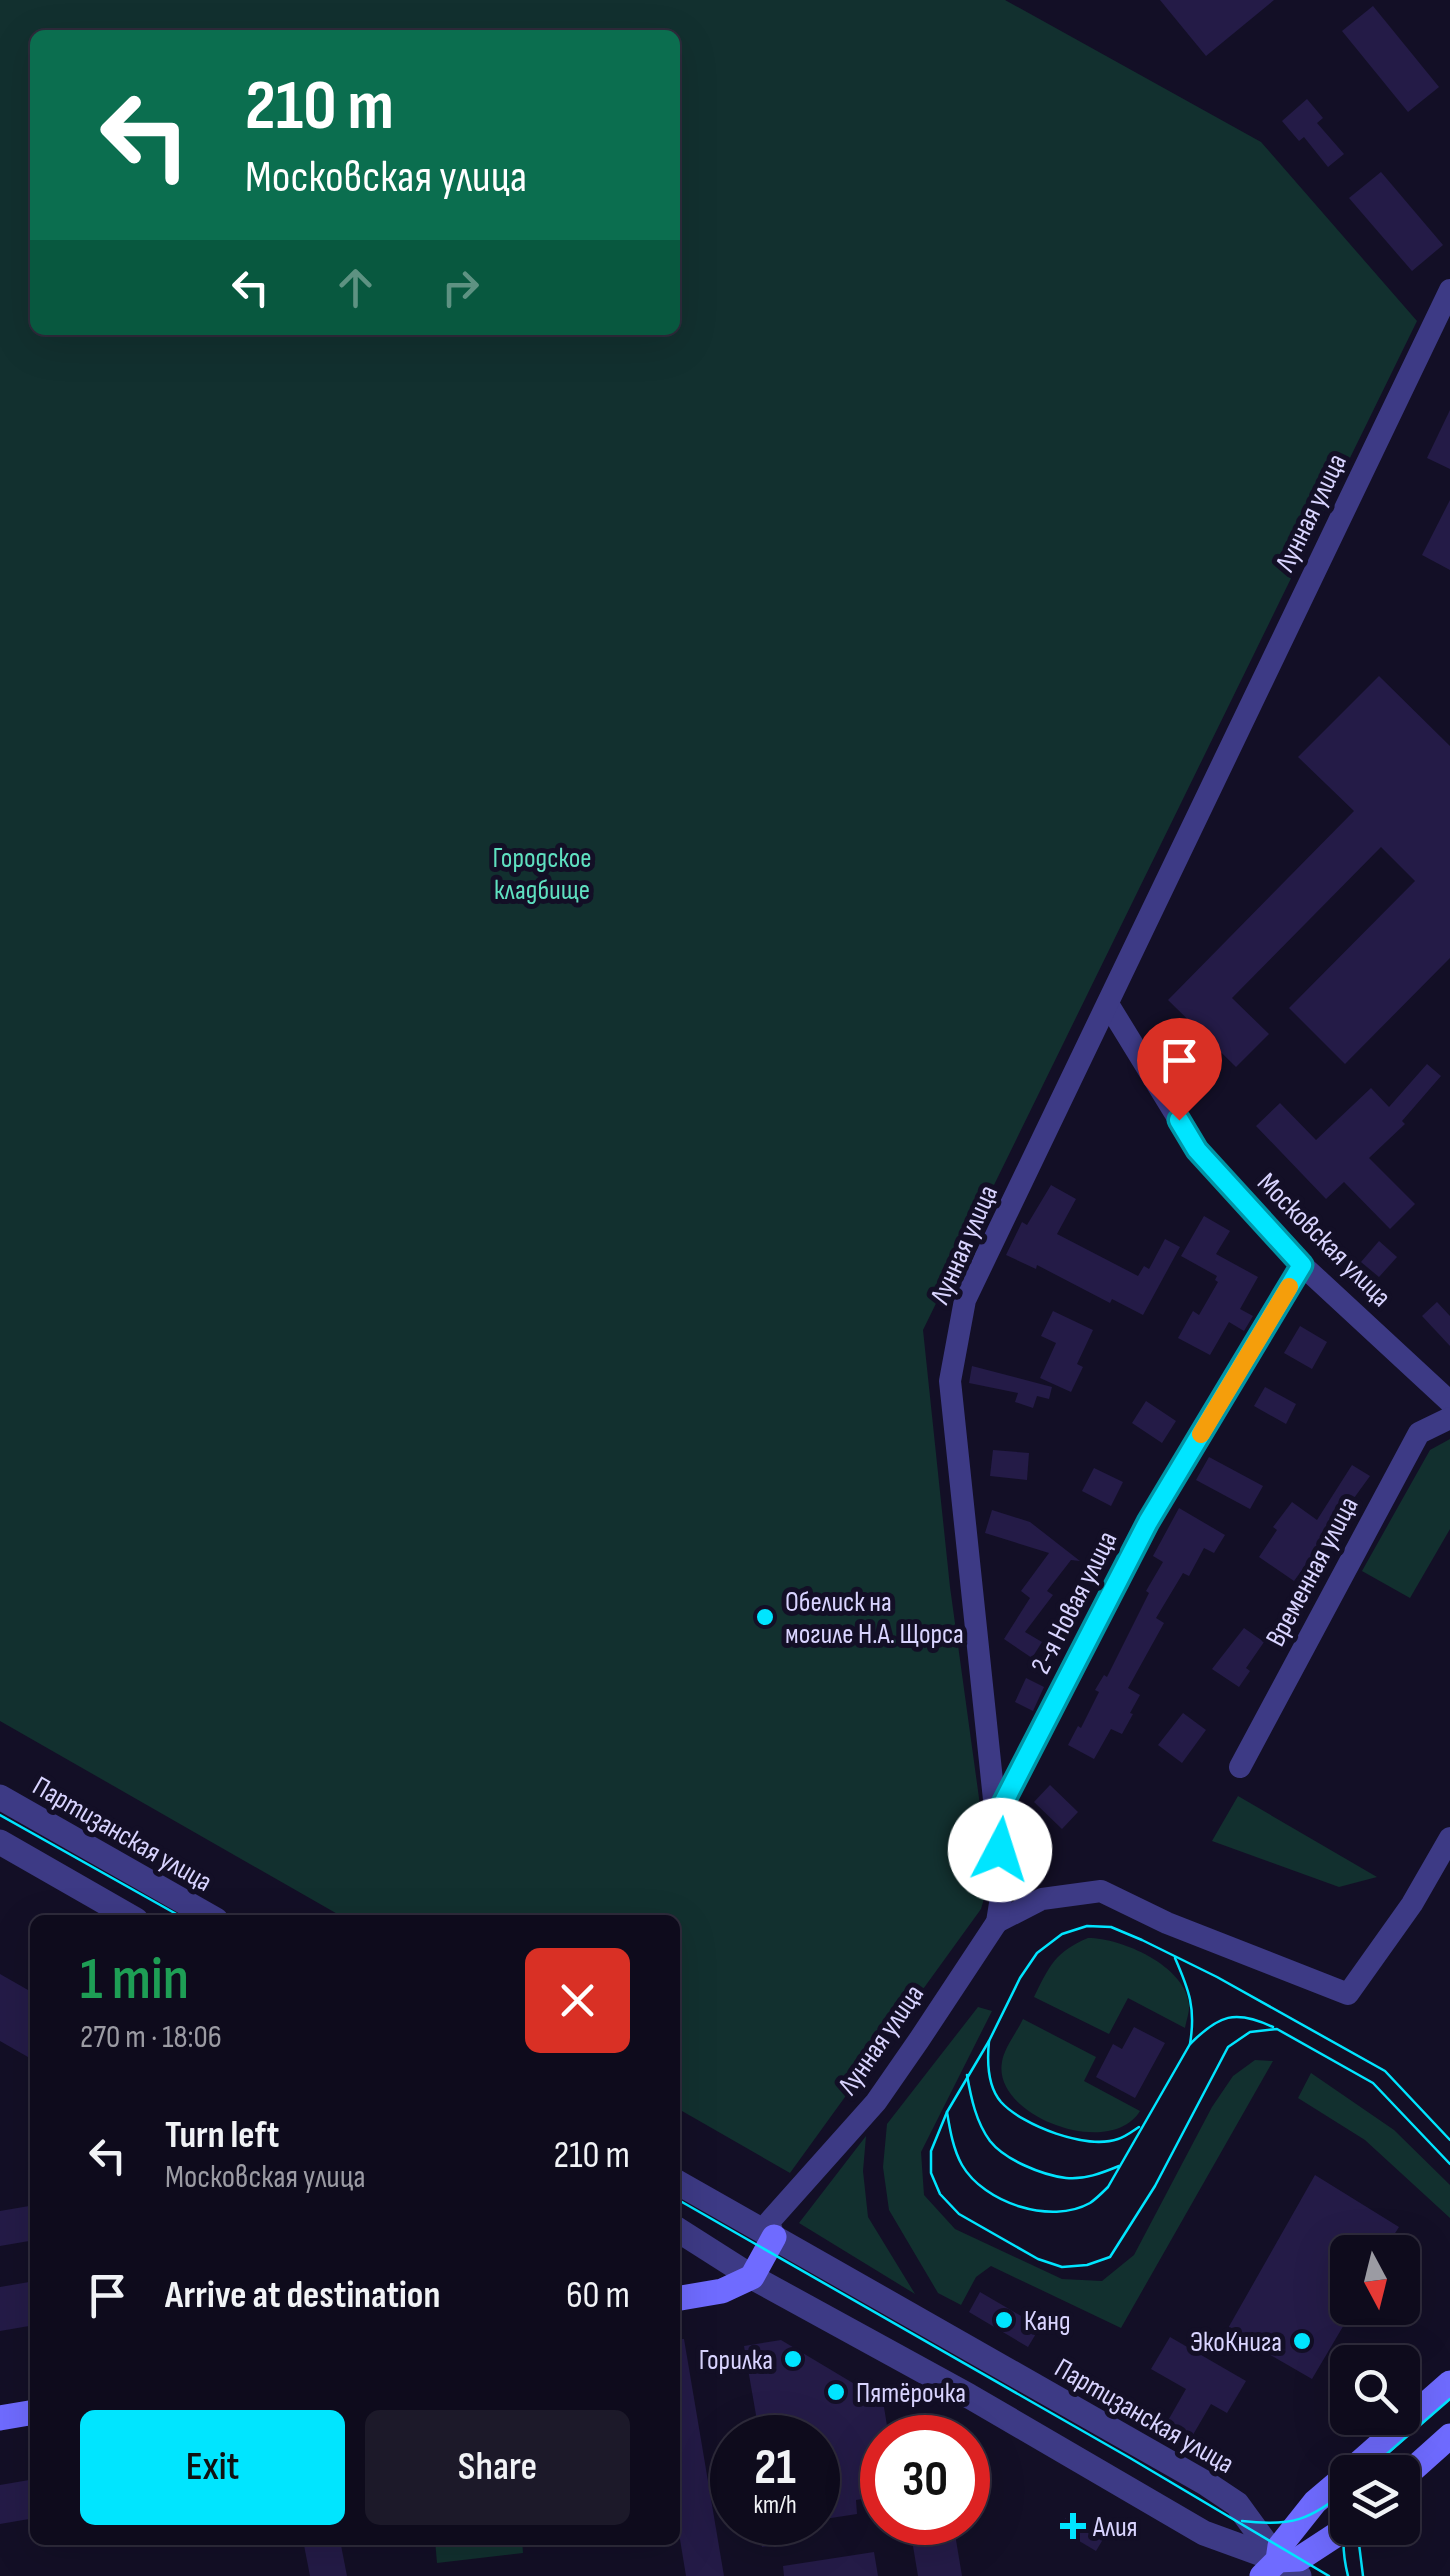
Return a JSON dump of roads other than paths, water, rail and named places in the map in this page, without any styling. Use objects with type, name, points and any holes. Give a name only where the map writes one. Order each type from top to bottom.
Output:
[{"type":"main road","points":[[680,2298],[722,2291],[752,2277],[774,2237]]},
{"type":"main road","points":[[1368,2455],[1450,2383]]},
{"type":"main road","points":[[0,2418],[30,2413]]},
{"type":"main road","points":[[1420,2463],[1450,2436]]},
{"type":"main road","points":[[1270,2568],[1280,2546],[1330,2489]]},
{"type":"main road","points":[[1270,2568],[1299,2559],[1330,2539]]},
{"type":"street","name":"Лунная улица","points":[[774,2237],[769,2222],[876,2102],[997,1922],[1003,1885],[997,1815],[950,1381],[965,1300],[1450,290]]},
{"type":"street","name":"Московская улица","points":[[1108,1004],[1197,1150],[1302,1265],[1450,1402]]},
{"type":"street","name":"2-я Новая улица","points":[[997,1815],[1148,1522],[1302,1265]]},
{"type":"street","name":"Временная улица","points":[[1240,1767],[1419,1433],[1450,1418]]},
{"type":"street","name":"Партизанская улица","points":[[0,1797],[207,1915]]},
{"type":"street","points":[[997,1922],[1042,1899],[1101,1891],[1167,1923],[1348,1994],[1412,1904],[1450,1838]]},
{"type":"street","points":[[0,1842],[127,1915]]},
{"type":"street","name":"Партизанская улица","points":[[680,2183],[1237,2504],[1270,2568]]},
{"type":"street","points":[[680,2231],[752,2277],[969,2396],[1204,2533],[1270,2568],[1299,2576]]},
{"type":"tram line","points":[[0,1815],[178,1915]]},
{"type":"tram line","points":[[1450,2140],[1385,2071],[1217,1977],[1142,1940],[1111,1927],[1087,1926],[1062,1934],[1037,1953],[1020,1978],[947,2112],[931,2151],[931,2173],[940,2194],[959,2214],[1038,2259],[1062,2267],[1087,2265],[1110,2257],[1155,2186],[1228,2047],[1250,2032],[1277,2029],[1373,2083],[1450,2164]]},
{"type":"tram line","points":[[947,2112],[959,2159],[986,2190],[1002,2200],[1038,2211],[1057,2212],[1090,2203],[1108,2187],[1190,2044],[1190,2000],[1175,1958]]},
{"type":"tram line","points":[[1190,2044],[1228,2018],[1248,2018],[1273,2027]]},
{"type":"tram line","points":[[989,2041],[993,2089],[1001,2102],[1024,2119],[1056,2134],[1090,2141],[1118,2139],[1139,2127]]},
{"type":"tram line","points":[[967,2075],[985,2134],[1014,2160],[1066,2178],[1086,2177],[1119,2166]]},
{"type":"tram line","points":[[680,2201],[1329,2576]]},
{"type":"tram line","points":[[1386,2455],[1450,2399]]},
{"type":"tram line","points":[[1242,2521],[1287,2522],[1330,2503]]},
{"type":"tram line","points":[[1344,2545],[1348,2576]]},
{"type":"tram line","points":[[1359,2545],[1363,2576]]},
{"type":"place","name":"Обелиск на могиле Н.А. Щорса","points":[[765,1617]]},
{"type":"place","name":"Канд","points":[[1004,2320]]},
{"type":"place","name":"ЭкоКнига","points":[[1302,2341]]},
{"type":"place","name":"Горилка","points":[[793,2359]]},
{"type":"place","name":"Пятёрочка","points":[[836,2392]]},
{"type":"place","name":"Алия","points":[[1073,2526]]},
{"type":"park label","name":"Городское кладбище","points":[[542,873]]}]
